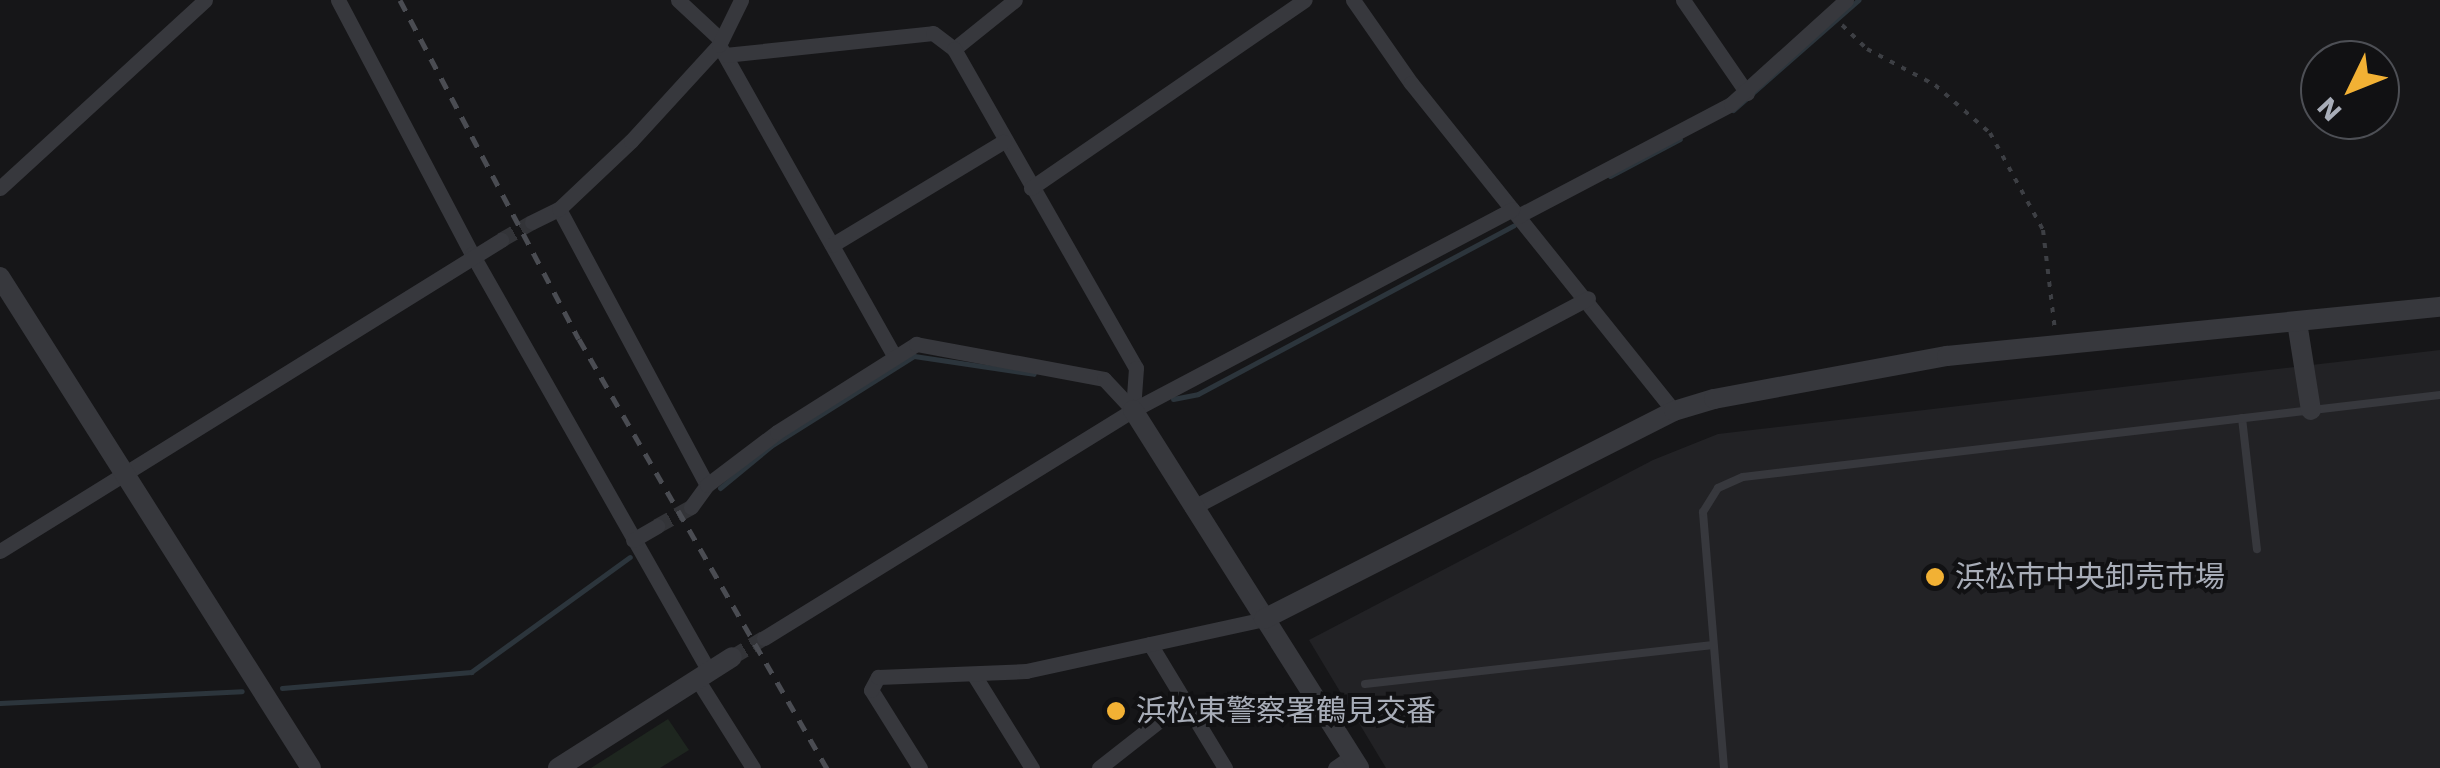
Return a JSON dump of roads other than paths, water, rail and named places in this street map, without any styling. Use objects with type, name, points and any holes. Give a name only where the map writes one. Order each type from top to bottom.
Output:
[{"type":"street","points":[[0,188],[205,0]]},
{"type":"street","points":[[338,0],[753,768]]},
{"type":"street","points":[[678,0],[722,47],[894,355]]},
{"type":"street","points":[[532,222],[559,209],[722,47],[741,0]]},
{"type":"street","points":[[954,50],[1015,0]]},
{"type":"street","points":[[1031,188],[1304,0]]},
{"type":"street","points":[[1352,0],[1515,213],[1588,298],[1674,410]]},
{"type":"street","points":[[1683,0],[1747,92]]},
{"type":"street","points":[[764,638],[1134,410],[1747,92],[1846,0]]},
{"type":"street","points":[[722,47],[933,33],[954,50],[1003,142],[1136,368],[1134,410]]},
{"type":"street","points":[[832,245],[1003,142]]},
{"type":"street","points":[[559,209],[707,485]]},
{"type":"street","points":[[0,552],[472,254],[501,240]]},
{"type":"street","points":[[0,277],[311,768]]},
{"type":"street","points":[[1192,508],[1588,298]]},
{"type":"street","points":[[920,768],[871,690],[878,677],[974,676],[1264,620],[1674,410],[1837,375],[2056,344],[2440,307]]},
{"type":"street","points":[[2297,322],[2311,410]]},
{"type":"street","points":[[691,508],[707,485],[894,355],[916,344],[1104,379],[1134,410],[1348,764]]},
{"type":"street","points":[[632,540],[657,526]]},
{"type":"street","points":[[1150,644],[1182,703],[1225,768]]},
{"type":"street","points":[[558,768],[732,657]]},
{"type":"street","points":[[974,676],[1032,768]]},
{"type":"street","points":[[1099,768],[1182,703]]},
{"type":"lane","points":[[1724,768],[1703,512],[1718,488],[1743,478],[2440,395]]},
{"type":"lane","points":[[2242,418],[2257,549]]},
{"type":"lane","points":[[1365,684],[1711,645]]},
{"type":"waterway","points":[[1733,110],[1858,0]]},
{"type":"waterway","points":[[1610,176],[1680,139]]},
{"type":"waterway","points":[[1173,399],[1198,394],[1514,225]]},
{"type":"waterway","points":[[720,488],[771,446],[914,356],[1034,374]]},
{"type":"waterway","points":[[282,688],[471,672],[630,557]]},
{"type":"waterway","points":[[0,703],[242,691]]},
{"type":"tunnel","points":[[501,240],[532,222]]},
{"type":"tunnel","points":[[657,526],[691,507]]},
{"type":"tunnel","points":[[732,657],[764,638]]},
{"type":"railway","points":[[400,0],[579,339],[827,768]]},
{"type":"place","name":"浜松市中央卸売市場","points":[[1935,577]]},
{"type":"place","name":"浜松東警察署鶴見交番","points":[[1116,711]]}]
